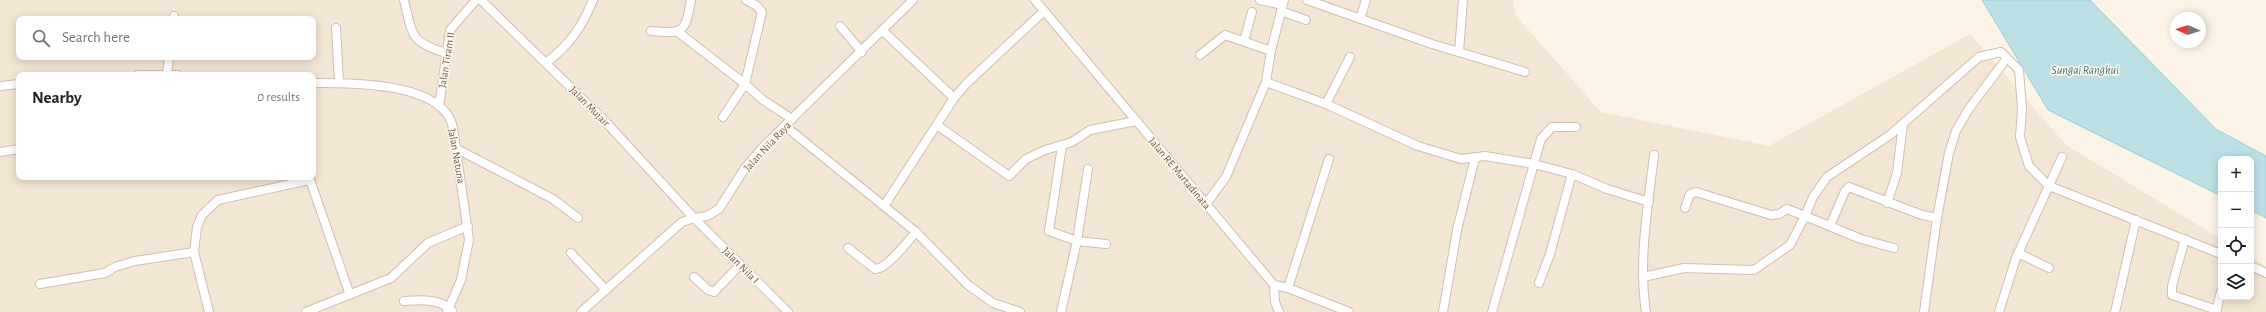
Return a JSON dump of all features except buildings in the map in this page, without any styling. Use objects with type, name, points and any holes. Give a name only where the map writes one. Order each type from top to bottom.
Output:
[{"type":"street","points":[[404,0],[412,31],[418,41],[426,47],[446,53]]},
{"type":"street","name":"Jalan Tiram II","points":[[440,106],[450,30],[453,24],[476,0]]},
{"type":"street","name":"Jalan Mujair","points":[[481,0],[603,119],[694,218]]},
{"type":"street","points":[[546,63],[570,43],[578,33],[593,0]]},
{"type":"street","points":[[678,32],[686,21],[691,0]]},
{"type":"street","points":[[723,117],[745,84],[762,12],[757,6],[746,0]]},
{"type":"street","name":"Jalan RE Martadinata","points":[[1035,0],[1274,285]]},
{"type":"street","points":[[1260,0],[1282,5],[1306,20]]},
{"type":"street","points":[[1307,0],[1459,52],[1525,72]]},
{"type":"street","points":[[1360,19],[1366,0]]},
{"type":"street","points":[[1459,52],[1464,0]]},
{"type":"street","name":"Jalan Nila Raya","points":[[581,312],[682,222],[707,216],[719,208],[745,168],[792,119],[883,31],[909,1]]},
{"type":"street","points":[[1206,204],[1226,177],[1266,82],[1271,51],[1282,5]]},
{"type":"street","points":[[884,206],[954,98],[967,83],[1044,12]]},
{"type":"street","points":[[1244,41],[1252,12]]},
{"type":"street","points":[[840,26],[862,52]]},
{"type":"street","points":[[336,28],[339,83]]},
{"type":"street","points":[[651,31],[678,32],[745,84],[763,100],[792,119]]},
{"type":"street","points":[[883,31],[954,98]]},
{"type":"street","points":[[1200,55],[1223,36],[1230,36],[1271,51]]},
{"type":"street","points":[[1643,276],[1684,268],[1754,270],[1790,244],[1813,197],[1827,177],[1904,124],[1980,57],[2001,52],[2019,70],[2022,109],[2020,137],[2029,166],[2049,186],[2218,253]]},
{"type":"street","points":[[1326,104],[1350,57]]},
{"type":"street","points":[[1924,312],[1945,170],[1956,131],[1968,110],[2007,58]]},
{"type":"street","points":[[167,72],[169,60]]},
{"type":"street","points":[[1266,82],[1326,104],[1418,146],[1461,159],[1485,156],[1534,164],[1572,174],[1607,190],[1649,202]]},
{"type":"street","name":"Jalan Natuna","points":[[316,84],[339,83],[368,85],[407,91],[422,96],[440,106],[447,113],[457,149],[469,240],[467,258],[450,310]]},
{"type":"street","points":[[0,86],[16,84]]},
{"type":"street","points":[[1887,203],[1897,173],[1904,124]]},
{"type":"street","points":[[937,125],[1007,176],[1011,175],[1026,159],[1045,150],[1061,150],[1097,128],[1139,125]]},
{"type":"street","points":[[785,126],[916,232],[964,281],[993,303],[1020,312]]},
{"type":"street","points":[[1492,312],[1541,140],[1549,129],[1576,127]]},
{"type":"street","points":[[0,152],[16,149]]},
{"type":"street","points":[[457,149],[553,199],[578,218]]},
{"type":"street","points":[[1061,150],[1050,231],[1077,241],[1106,244]]},
{"type":"street","points":[[1646,312],[1643,276],[1654,155]]},
{"type":"street","points":[[1999,312],[2018,253],[2062,157]]},
{"type":"street","points":[[1443,312],[1457,230],[1475,158]]},
{"type":"street","points":[[1288,288],[1329,159]]},
{"type":"street","points":[[1061,312],[1077,241],[1088,169]]},
{"type":"street","points":[[1539,283],[1550,254],[1572,174]]},
{"type":"street","points":[[209,312],[194,252],[197,227],[202,215],[214,203],[301,180]]},
{"type":"street","points":[[310,180],[350,295]]},
{"type":"street","points":[[1830,226],[1847,188],[1852,188],[1887,203],[1922,215],[1937,218]]},
{"type":"street","points":[[1685,208],[1690,194],[1696,192],[1771,215],[1779,214],[1786,209],[1861,239],[1894,248]]},
{"type":"street","name":"Jalan Nila I","points":[[694,218],[788,312]]},
{"type":"street","points":[[2115,312],[2136,220]]},
{"type":"street","points":[[306,312],[391,278],[428,243],[468,226]]},
{"type":"street","points":[[848,248],[872,267],[878,269],[886,265],[916,232]]},
{"type":"street","points":[[2185,239],[2172,286],[2172,295],[2216,311],[2219,300]]},
{"type":"street","points":[[40,284],[105,272],[115,267],[135,261],[194,252]]},
{"type":"street","points":[[571,253],[606,290]]},
{"type":"street","points":[[2018,253],[2049,268]]},
{"type":"street","points":[[694,277],[708,290],[714,292],[740,265]]},
{"type":"street","points":[[2254,267],[2266,273]]},
{"type":"street","points":[[1279,312],[1275,302],[1274,285],[1288,288],[1349,312]]},
{"type":"street","points":[[404,301],[430,301],[442,303],[450,310]]},
{"type":"shaded area","points":[[0,0],[1513,0],[1516,16],[1601,112],[1769,146],[1970,34],[2066,145],[2218,237],[2218,300],[2254,300],[2254,259],[2266,266],[2266,312],[0,312]]},
{"type":"water","name":"Sungai Rangkui","points":[[1982,0],[2090,0],[2216,129],[2266,156],[2266,218],[2254,212],[2254,156],[2218,156],[2218,195],[2048,110]]}]
